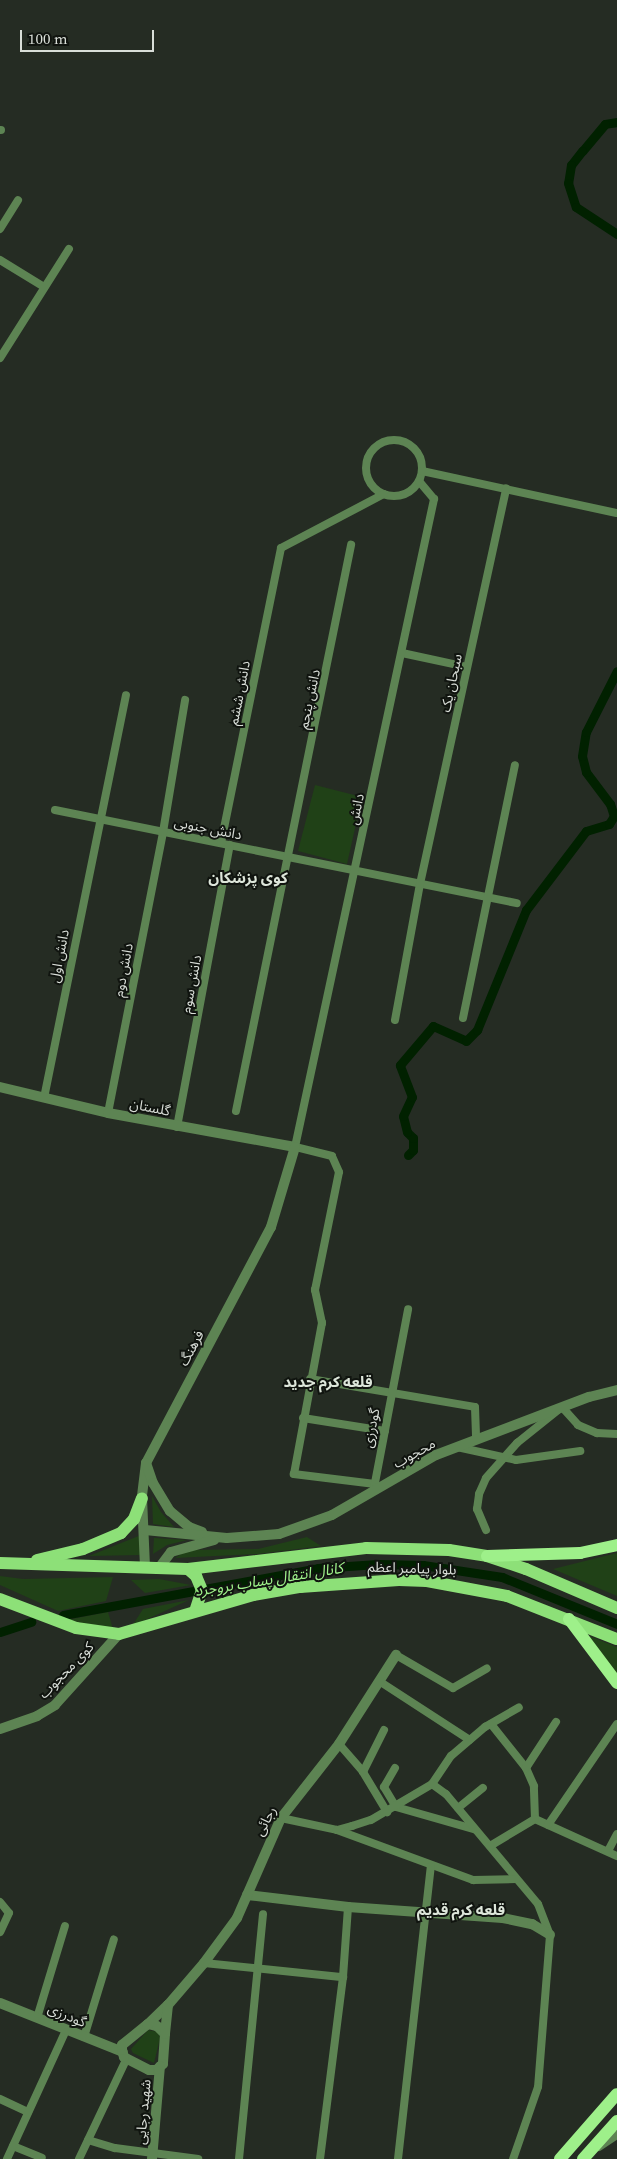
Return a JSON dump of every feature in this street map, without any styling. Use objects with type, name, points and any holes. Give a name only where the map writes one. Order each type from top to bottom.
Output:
[{"type":"highway","points":[[487,1556],[580,1553],[617,1545]]},
{"type":"highway","points":[[569,1619],[617,1683]]},
{"type":"highway","points":[[560,2159],[617,2094]]},
{"type":"highway","points":[[586,2156],[615,2128]]},
{"type":"main road","points":[[17,1564],[83,1549],[112,1538],[129,1527],[142,1498]]},
{"type":"main road","name":"بلوار پیامبر اعظم","points":[[0,1563],[188,1569],[366,1548],[449,1550],[487,1556],[564,1584],[617,1608]]},
{"type":"main road","points":[[188,1569],[196,1576],[202,1590],[195,1611]]},
{"type":"main road","name":"بلوار پیامبر اعظم","points":[[0,1599],[76,1628],[119,1634],[195,1611],[300,1587],[399,1580],[482,1589],[569,1619],[617,1639]]},
{"type":"street","points":[[0,229],[18,200]]},
{"type":"street","points":[[0,358],[69,249]]},
{"type":"street","points":[[0,260],[44,287]]},
{"type":"street","points":[[384,442],[403,442],[411,446],[421,462],[422,471],[419,481],[408,493],[384,494],[370,482],[367,464],[370,455],[384,442]]},
{"type":"street","points":[[422,471],[617,514]]},
{"type":"street","name":"دانش","points":[[296,1147],[434,499],[419,481]]},
{"type":"street","name":"سبحان یک","points":[[395,1020],[420,884],[506,488]]},
{"type":"street","name":"دانش ششم","points":[[221,843],[281,548],[384,494]]},
{"type":"street","name":"دانش پنجم","points":[[236,1111],[286,857],[323,693],[351,545]]},
{"type":"street","points":[[402,652],[467,667]]},
{"type":"street","name":"دانش اول","points":[[44,1098],[99,819],[126,695]]},
{"type":"street","name":"دانش دوم","points":[[108,1113],[163,832],[185,700]]},
{"type":"street","points":[[463,1018],[515,766]]},
{"type":"street","name":"دانش جنوبی","points":[[56,810],[355,872],[517,902]]},
{"type":"street","name":"دانش سوم","points":[[177,1127],[230,845]]},
{"type":"street","name":"گلستان","points":[[0,1087],[108,1113],[177,1127],[296,1147]]},
{"type":"street","points":[[296,1147],[332,1156],[339,1172],[315,1290],[322,1322],[294,1474],[374,1488]]},
{"type":"street","name":"فرهنگ","points":[[145,1568],[145,1530],[142,1498],[146,1463],[271,1227],[296,1147]]},
{"type":"street","name":"گودرزی","points":[[374,1488],[408,1309]]},
{"type":"street","points":[[310,1379],[475,1407],[476,1439]]},
{"type":"street","name":"محجوب","points":[[227,1538],[279,1534],[309,1525],[436,1455],[562,1407],[617,1390]]},
{"type":"street","points":[[486,1530],[477,1509],[479,1494],[517,1442],[562,1407],[578,1425],[597,1433],[617,1434]]},
{"type":"street","points":[[303,1418],[385,1431]]},
{"type":"street","points":[[456,1447],[503,1459],[516,1460],[580,1451]]},
{"type":"street","points":[[146,1463],[159,1495],[178,1519],[202,1532],[227,1538]]},
{"type":"street","points":[[145,1530],[227,1538]]},
{"type":"street","points":[[159,1568],[167,1554],[180,1548],[227,1538]]},
{"type":"street","name":"کوی محجوب","points":[[0,1729],[37,1716],[55,1705],[119,1634]]},
{"type":"street","points":[[396,1655],[453,1688],[487,1668]]},
{"type":"street","name":"رجائی","points":[[147,2025],[204,1963],[237,1918],[281,1818],[339,1744],[396,1655]]},
{"type":"street","points":[[379,1681],[470,1740]]},
{"type":"street","points":[[337,1830],[371,1820],[396,1807],[429,1785],[451,1756],[491,1724],[520,1707]]},
{"type":"street","points":[[526,1768],[556,1722]]},
{"type":"street","points":[[491,1724],[526,1768],[534,1786],[534,1819]]},
{"type":"street","points":[[548,1825],[617,1724]]},
{"type":"street","points":[[363,1772],[384,1730]]},
{"type":"street","points":[[339,1744],[363,1772],[386,1812]]},
{"type":"street","points":[[395,1768],[384,1787],[396,1807],[475,1829]]},
{"type":"street","points":[[429,1785],[458,1808],[538,1904],[550,1935],[538,2087],[513,2159]]},
{"type":"street","points":[[458,1808],[483,1788]]},
{"type":"street","points":[[281,1818],[337,1830],[431,1867],[473,1880],[516,1879]]},
{"type":"street","points":[[534,1819],[617,1856]]},
{"type":"street","points":[[490,1846],[534,1819]]},
{"type":"street","points":[[608,1851],[617,1834]]},
{"type":"street","points":[[398,2159],[424,1911],[431,1867]]},
{"type":"street","points":[[247,1895],[348,1907],[424,1911],[519,1921],[532,1924],[550,1935]]},
{"type":"street","points":[[0,1902],[9,1913],[0,1932]]},
{"type":"street","points":[[320,2159],[343,1977],[348,1907]]},
{"type":"street","points":[[240,2159],[263,1914]]},
{"type":"street","points":[[37,2018],[65,1926]]},
{"type":"street","points":[[84,2037],[114,1939]]},
{"type":"street","points":[[204,1963],[343,1977]]},
{"type":"street","points":[[125,2055],[149,2070],[160,2066],[168,2004]]},
{"type":"street","name":"گودرزی","points":[[1,2005],[125,2055]]},
{"type":"street","points":[[79,2159],[125,2055],[122,2045],[147,2025],[157,2026],[165,2034]]},
{"type":"street","points":[[7,2159],[66,2030]]},
{"type":"street","name":"شهید رجایی","points":[[152,2157],[160,2066]]},
{"type":"street","points":[[0,2099],[28,2112]]},
{"type":"street","points":[[88,2140],[152,2157],[198,2159]]},
{"type":"street","points":[[13,2146],[42,2158]]},
{"type":"green space","points":[[315,785],[362,797],[347,864],[298,851]]},
{"type":"green space","points":[[152,1496],[161,1512],[174,1527],[153,1524]]},
{"type":"green space","points":[[141,1535],[141,1555],[89,1556]]},
{"type":"green space","points":[[307,1537],[321,1546],[258,1554],[175,1558],[187,1550],[258,1549]]},
{"type":"green space","points":[[154,1538],[187,1540],[167,1545],[153,1554]]},
{"type":"green space","points":[[617,1553],[617,1596],[553,1569]]},
{"type":"green space","points":[[0,1576],[23,1579],[113,1577],[106,1601],[58,1611],[0,1585]]},
{"type":"green space","points":[[159,1579],[191,1585],[145,1593],[131,1580]]},
{"type":"green space","points":[[189,1600],[132,1626],[143,1609]]},
{"type":"green space","points":[[108,1612],[113,1629],[67,1620]]},
{"type":"green space","points":[[589,1636],[617,1647],[617,1675]]},
{"type":"green space","points":[[148,2030],[158,2032],[160,2038],[154,2063],[133,2053],[131,2049]]},
{"type":"waterway","points":[[617,122],[605,124],[582,151],[571,165],[568,183],[576,207],[617,234]]},
{"type":"waterway","points":[[408,1155],[413,1150],[413,1138],[407,1132],[403,1116],[412,1097],[400,1065],[433,1026],[466,1041],[477,1030],[526,910],[586,831],[609,824],[614,816],[610,804],[586,772],[582,756],[586,732],[617,671]]},
{"type":"waterway","name":"کانال انتقال پساب بروجرد","points":[[63,1615],[318,1568],[378,1564],[423,1565],[502,1577],[617,1624]]},
{"type":"waterway","name":"کانال انتقال پساب بروجرد","points":[[0,1632],[31,1622]]},
{"type":"district","name":"کوی پزشکان","points":[[248,878]]},
{"type":"district","name":"قلعه کرم جدید","points":[[328,1382]]},
{"type":"district","name":"قلعه کرم قدیم","points":[[461,1910]]}]
